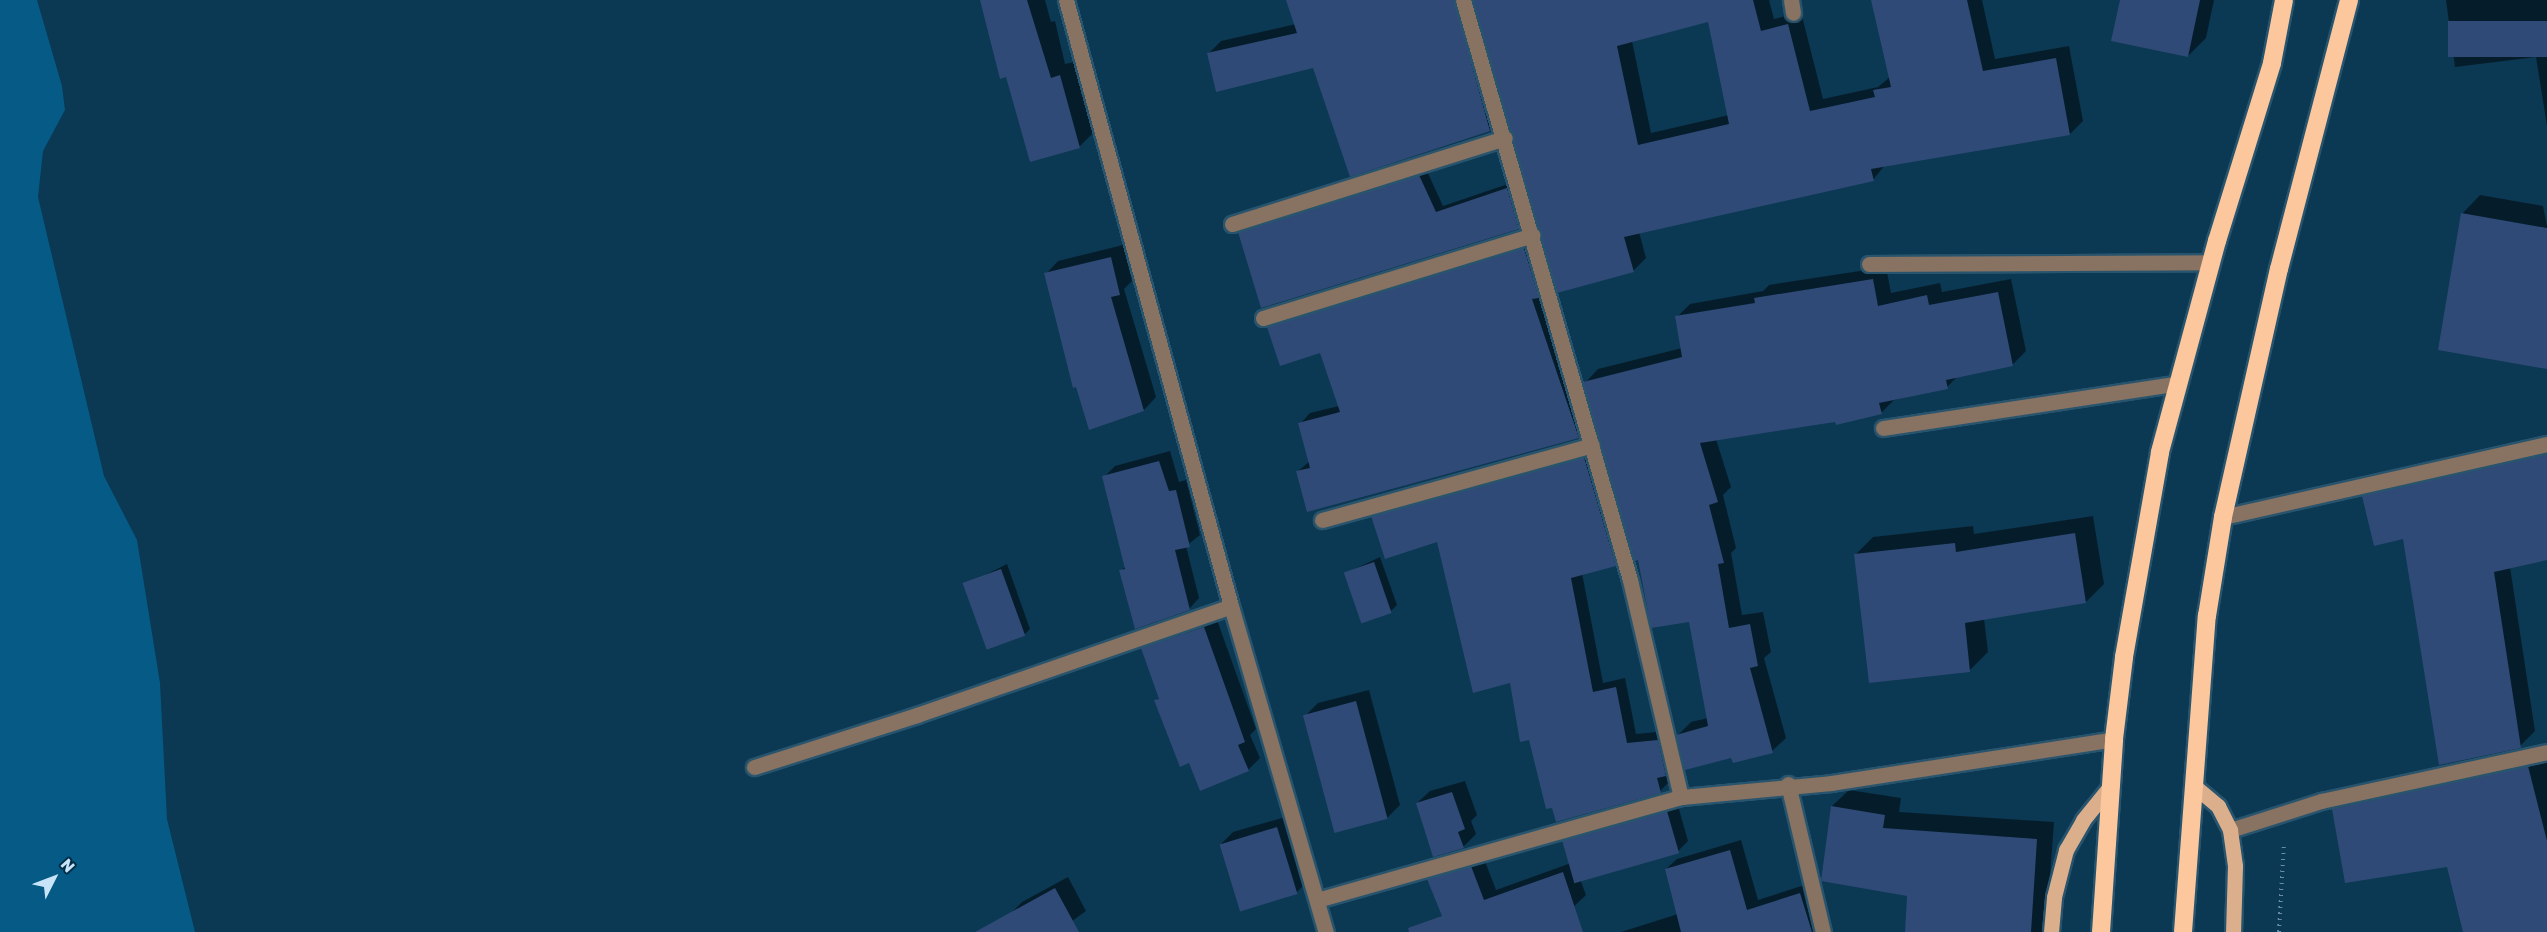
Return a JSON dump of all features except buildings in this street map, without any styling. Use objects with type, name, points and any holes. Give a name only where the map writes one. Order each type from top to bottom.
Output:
[{"type":"highway","points":[[2101,932],[2114,739],[2124,657],[2158,463],[2211,262],[2272,63],[2284,0]]},
{"type":"highway","points":[[2183,932],[2188,840],[2207,616],[2223,517],[2276,280],[2349,0]]},
{"type":"main road","points":[[2051,932],[2054,897],[2066,850],[2083,820],[2112,784]]},
{"type":"main road","points":[[2193,784],[2218,806],[2230,830],[2235,866],[2234,932]]},
{"type":"street","points":[[1066,0],[1231,606],[1326,932]]},
{"type":"street","points":[[1463,0],[1505,138],[1592,445],[1647,648],[1681,797]]},
{"type":"street","points":[[1232,224],[1505,138]]},
{"type":"street","points":[[1263,318],[1533,236]]},
{"type":"street","points":[[1869,264],[2211,262]]},
{"type":"street","points":[[1883,428],[2179,383]]},
{"type":"street","points":[[2223,517],[2547,444]]},
{"type":"street","points":[[1322,520],[1592,445]]},
{"type":"street","points":[[754,767],[918,715],[1231,606]]},
{"type":"street","points":[[1317,900],[1681,797],[1788,784],[1831,783],[2114,739]]},
{"type":"street","points":[[2230,830],[2286,811],[2547,752]]},
{"type":"street","points":[[1788,784],[1823,932]]},
{"type":"path","points":[[2279,932],[2286,811]]},
{"type":"water","points":[[0,0],[37,0],[62,86],[65,110],[43,151],[38,197],[104,476],[137,540],[160,683],[167,819],[195,932],[0,932]]}]
